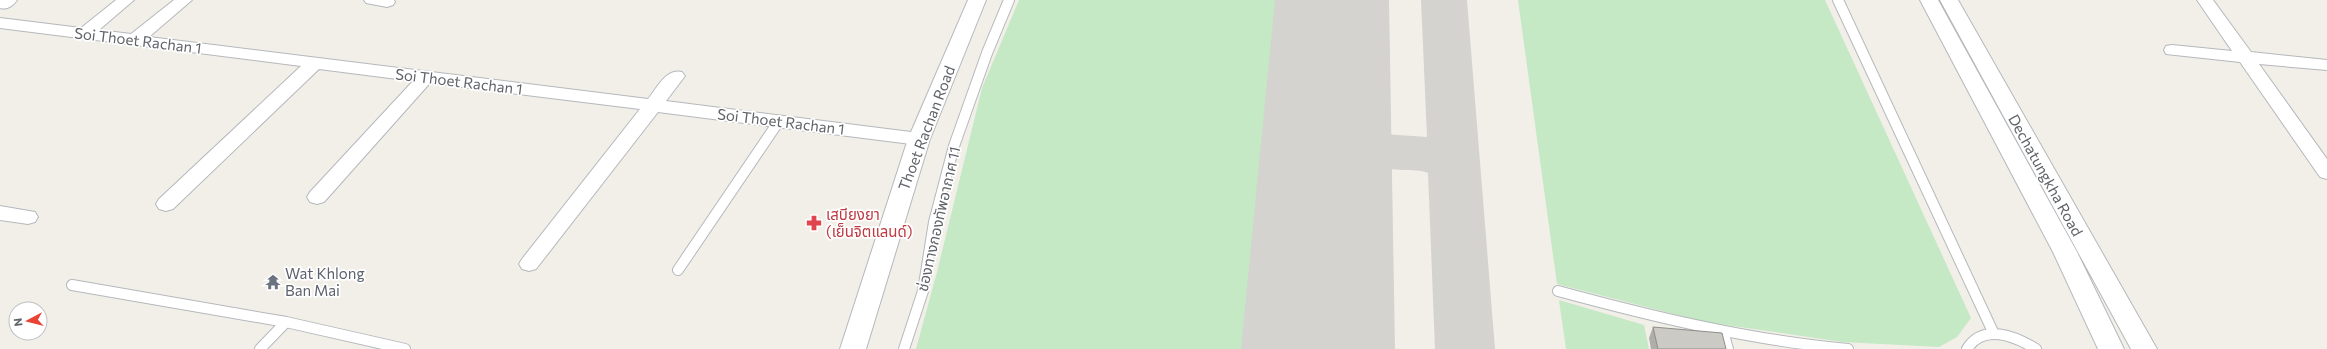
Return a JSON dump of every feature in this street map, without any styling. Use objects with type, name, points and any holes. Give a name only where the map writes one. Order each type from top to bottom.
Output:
[{"type":"street","points":[[84,34],[126,0]]},
{"type":"street","points":[[134,40],[184,0]]},
{"type":"street","name":"Thoet Rachan Road","points":[[853,349],[919,139],[977,0]]},
{"type":"street","name":"Dechatungkha Road","points":[[1928,0],[2065,252],[2111,349]]},
{"type":"street","name":"Dechatungkha Road","points":[[1949,0],[2144,349]]},
{"type":"street","points":[[2205,0],[2327,173]]},
{"type":"street","name":"Soi Thoet Rachan 1","points":[[0,23],[919,139]]},
{"type":"street","points":[[2172,50],[2327,65]]},
{"type":"street","points":[[166,204],[315,63]]},
{"type":"street","points":[[529,264],[676,76]]},
{"type":"street","points":[[317,197],[426,77]]},
{"type":"street","points":[[0,213],[28,217]]},
{"type":"lane","name":"ช่องทางกองทัพอากาศ 11","points":[[904,349],[923,291],[934,222],[954,146],[987,53],[1009,0]]},
{"type":"lane","points":[[1838,0],[1994,334]]},
{"type":"lane","points":[[678,270],[779,121]]},
{"type":"lane","points":[[72,285],[286,322],[405,349]]},
{"type":"lane","points":[[1558,291],[1661,320],[1807,347],[1848,349]]},
{"type":"lane","points":[[260,349],[286,322]]},
{"type":"lane","points":[[1723,331],[1728,349]]},
{"type":"lane","points":[[1967,349],[1969,343],[1975,338],[1994,334],[2021,341],[2036,349]]},
{"type":"green space","points":[[1019,0],[1300,0],[1273,349],[916,349],[937,272],[982,88]]},
{"type":"green space","points":[[1518,0],[1825,0],[1971,318],[1957,337],[1939,347],[1843,342],[1705,322],[1557,284]]},
{"type":"green space","points":[[1559,300],[1644,325],[1649,349],[1566,349]]},
{"type":"building","points":[[1653,327],[1722,333],[1726,349],[1658,349]]},
{"type":"taxiway","points":[[1444,0],[1454,164]]},
{"type":"taxiway","points":[[1326,138],[1345,148],[1433,155],[1454,164]]},
{"type":"taxiway","points":[[1454,164],[1465,349]]},
{"type":"runway","points":[[1318,349],[1332,0]]},
{"type":"place","name":"เสบียงยา (เย็นจิตแลนด์)","points":[[814,223]]},
{"type":"place","name":"Wat Khlong Ban Mai","points":[[273,282]]}]
